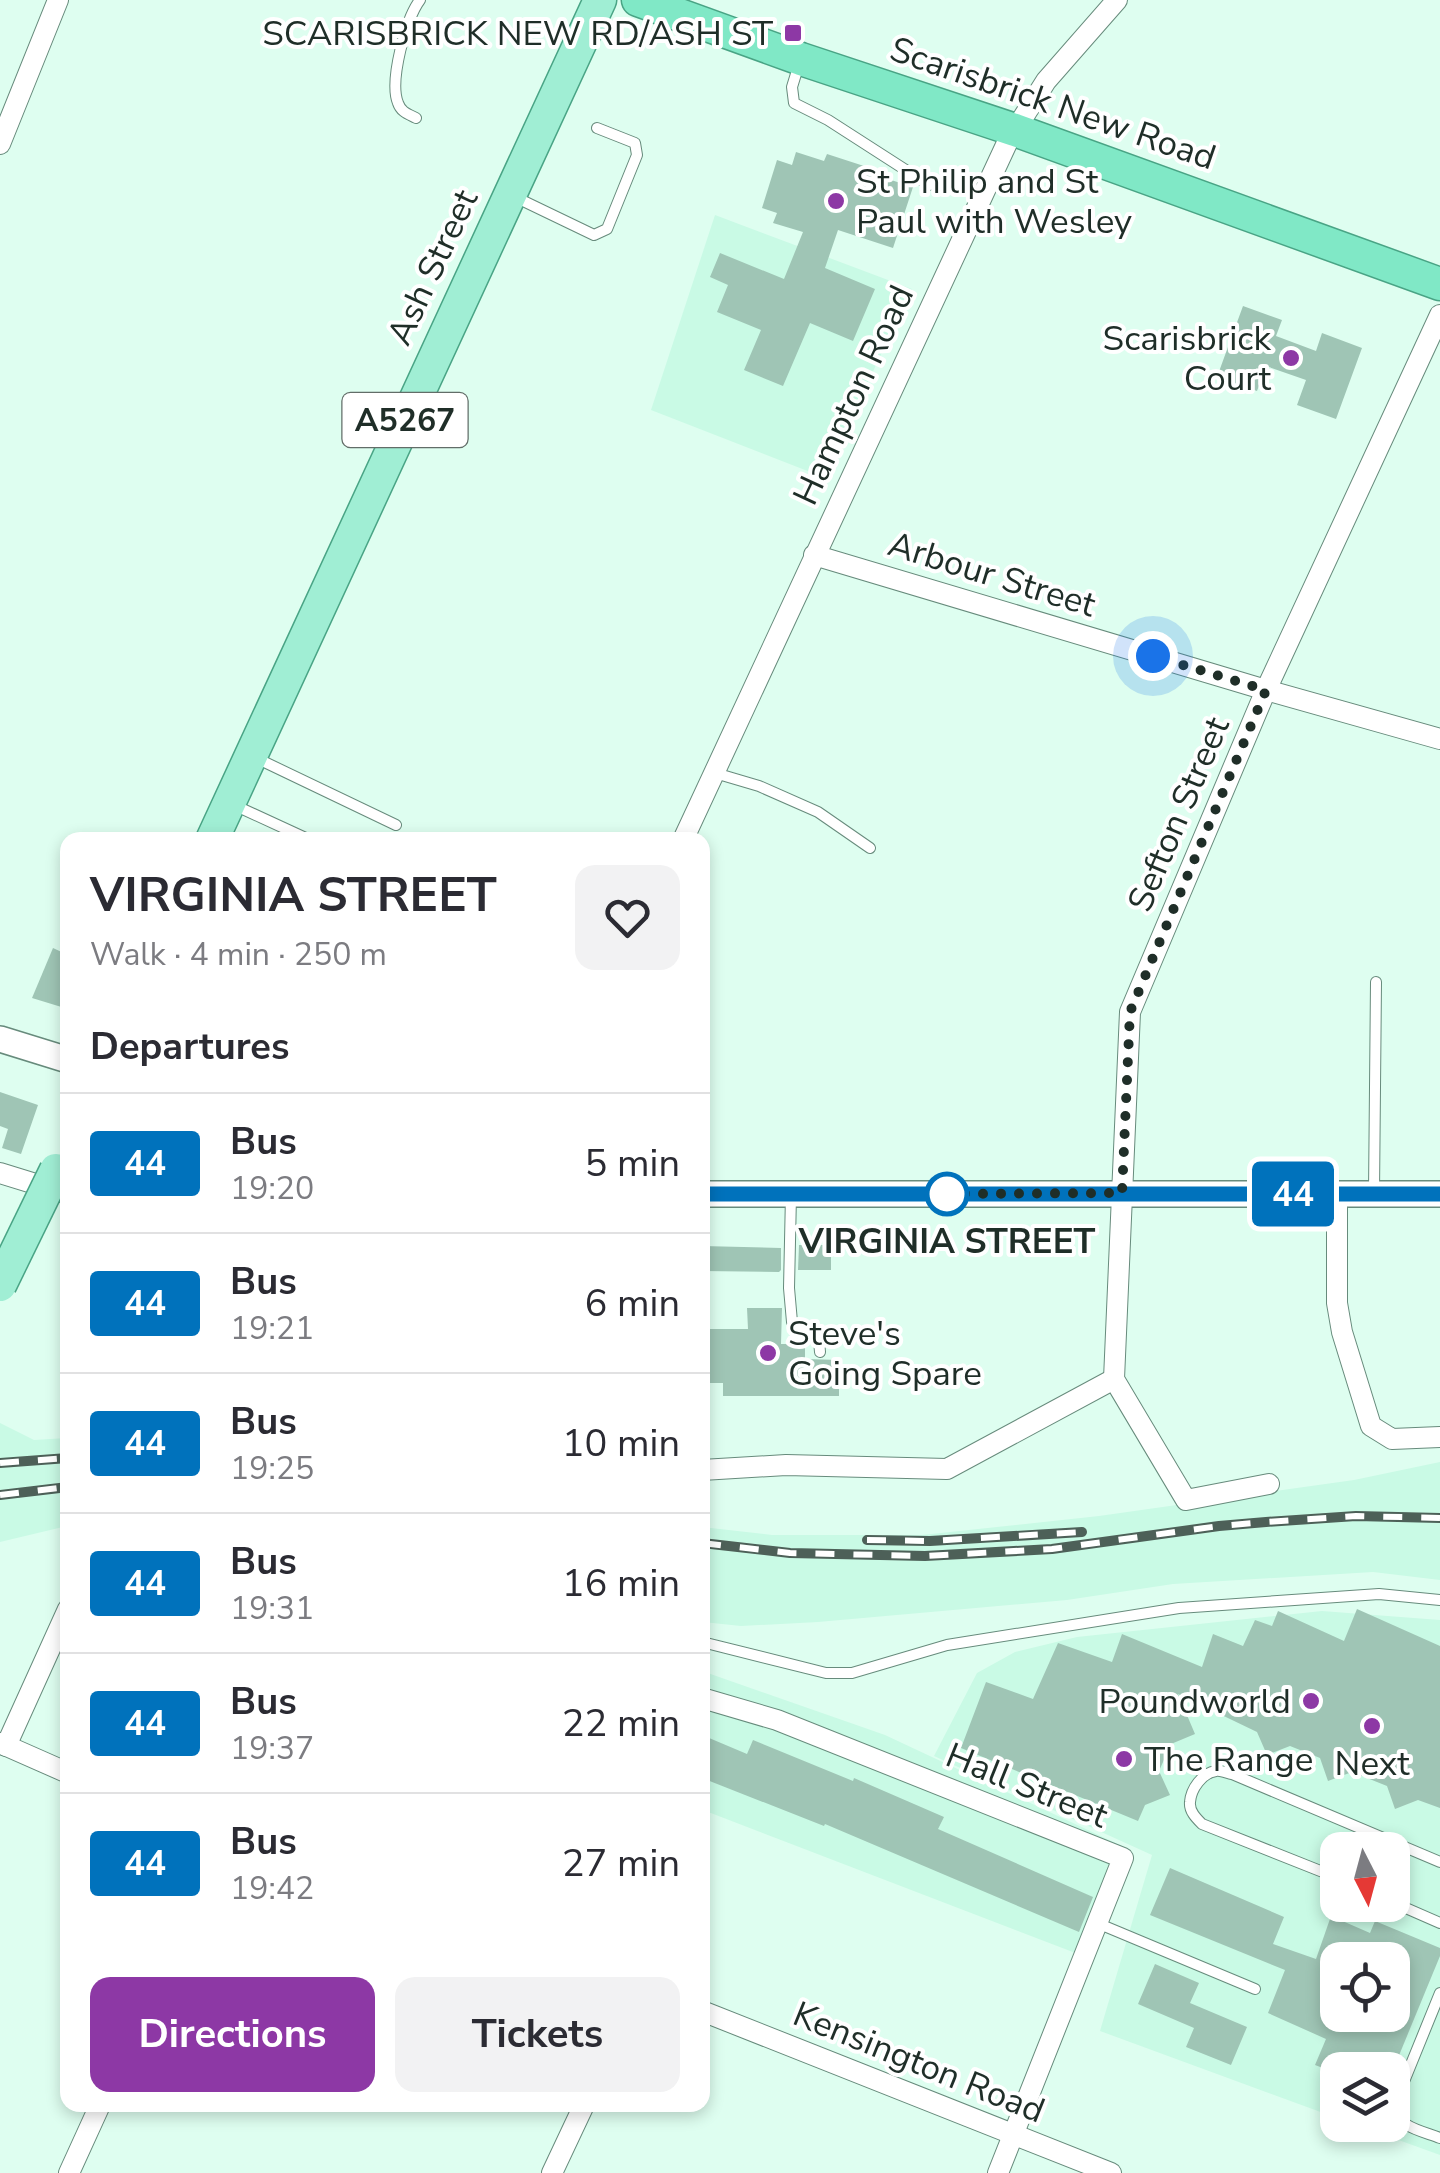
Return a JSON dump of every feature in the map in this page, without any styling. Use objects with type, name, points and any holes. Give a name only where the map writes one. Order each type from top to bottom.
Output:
[{"type":"highway","name":"Scarisbrick New Road","points":[[638,0],[1015,130],[1440,284]]},
{"type":"main road","name":"Ash Street","points":[[216,832],[600,0]]},
{"type":"main road","points":[[0,1284],[60,1178]]},
{"type":"street","points":[[0,144],[58,0]]},
{"type":"street","name":"Hampton Road","points":[[688,832],[1007,143],[1046,81],[1116,0]]},
{"type":"street","name":"Sefton Street","points":[[1114,1379],[1130,1012],[1266,690],[1440,315]]},
{"type":"street","name":"Arbour Street","points":[[814,555],[1440,738]]},
{"type":"street","points":[[0,1039],[60,1058]]},
{"type":"street","points":[[0,1173],[60,1171]]},
{"type":"street","points":[[710,1194],[1440,1194]]},
{"type":"street","points":[[1337,1194],[1337,1304],[1371,1426],[1392,1440],[1440,1436]]},
{"type":"street","points":[[710,1470],[786,1465],[948,1469],[1114,1379],[1186,1500],[1269,1484]]},
{"type":"street","points":[[60,1626],[3,1744],[60,1769]]},
{"type":"street","name":"Hall Street","points":[[710,1700],[776,1720],[1123,1858],[998,2173]]},
{"type":"street","name":"Kensington Road","points":[[710,2014],[1111,2173]]},
{"type":"street","points":[[69,2173],[97,2112]]},
{"type":"street","points":[[552,2173],[581,2112]]},
{"type":"lane","points":[[416,118],[404,113],[395,86],[412,13],[420,0]]},
{"type":"lane","points":[[801,58],[792,87],[794,102],[929,185]]},
{"type":"lane","points":[[510,194],[594,236],[602,234],[612,221],[638,148],[635,143],[598,128]]},
{"type":"lane","points":[[250,755],[396,825]]},
{"type":"lane","points":[[714,773],[759,786],[818,812],[870,848]]},
{"type":"lane","points":[[229,802],[293,832]]},
{"type":"lane","points":[[1374,1194],[1376,982]]},
{"type":"lane","points":[[791,1194],[792,1322],[819,1340],[820,1352]]},
{"type":"lane","points":[[710,1644],[826,1673],[852,1672],[946,1646],[1178,1608],[1379,1594],[1440,1600]]},
{"type":"lane","points":[[1320,1871],[1202,1824],[1190,1803],[1197,1784],[1218,1770],[1369,1832]]},
{"type":"lane","points":[[1410,1849],[1440,1862]]},
{"type":"lane","points":[[1410,1910],[1440,1923]]},
{"type":"lane","points":[[1097,1923],[1256,1989]]},
{"type":"lane","points":[[1439,2134],[1402,2123],[1394,2106],[1440,1994]]},
{"type":"shaded area","points":[[715,215],[912,289],[823,477],[651,410]]},
{"type":"shaded area","points":[[0,1423],[34,1440],[60,1438],[60,1528],[0,1542]]},
{"type":"shaded area","points":[[1440,1462],[1440,1580],[1373,1572],[1173,1584],[1067,1600],[818,1622],[741,1626],[710,1623],[710,1528],[772,1535],[922,1535],[1099,1516],[1354,1480]]},
{"type":"shaded area","points":[[1322,1611],[1440,1620],[1440,2155],[1404,2142],[1410,2142],[1410,2052],[1320,2052],[1320,2112],[1100,2031],[1152,1855],[934,1756],[977,1673],[1015,1652],[1077,1637]]},
{"type":"shaded area","points":[[710,1674],[885,1735],[1122,1846],[1078,1954],[710,1813]]},
{"type":"building","points":[[796,152],[824,161],[827,154],[913,187],[893,248],[838,230],[825,268],[875,289],[853,341],[810,323],[783,386],[744,370],[761,330],[717,312],[728,285],[710,277],[720,253],[784,279],[803,232],[773,223],[777,213],[762,208],[777,160],[792,165]]},
{"type":"building","name":"Scarisbrick Court","points":[[1243,306],[1282,320],[1276,336],[1316,351],[1322,333],[1362,348],[1336,419],[1297,405],[1306,380],[1266,366],[1257,391],[1217,377]]},
{"type":"building","points":[[53,948],[60,951],[60,1007],[32,998]]},
{"type":"building","points":[[0,1092],[38,1105],[21,1154],[2,1148],[8,1129],[0,1126]]},
{"type":"building","points":[[799,1245],[831,1245],[831,1270],[798,1270]]},
{"type":"building","points":[[710,1246],[781,1248],[779,1272],[710,1271]]},
{"type":"building","points":[[747,1308],[782,1308],[781,1344],[805,1344],[805,1359],[839,1360],[839,1396],[723,1396],[723,1383],[710,1383],[710,1329],[748,1329]]},
{"type":"building","points":[[1357,1609],[1440,1646],[1440,1808],[1418,1800],[1395,1809],[1387,1786],[1352,1772],[1328,1781],[1320,1758],[1290,1746],[1267,1755],[1257,1732],[1178,1694],[1195,1734],[1171,1744],[1159,1771],[1170,1795],[1145,1805],[1138,1821],[961,1748],[986,1682],[1033,1699],[1058,1643],[1112,1662],[1122,1634],[1202,1667],[1213,1634],[1243,1646],[1255,1620],[1272,1626],[1278,1611],[1344,1641]]},
{"type":"building","points":[[710,1738],[747,1754],[753,1740],[853,1781],[854,1778],[944,1817],[938,1829],[1093,1897],[1079,1932],[710,1781]]},
{"type":"building","points":[[1170,1868],[1284,1917],[1273,1944],[1316,1959],[1320,1948],[1320,2032],[1409,2032],[1400,2052],[1320,2052],[1326,2039],[1268,2013],[1285,1970],[1150,1915]]},
{"type":"building","points":[[1329,1922],[1345,1922],[1370,1933],[1377,1922],[1440,1948],[1410,2029],[1410,1942],[1322,1942]]},
{"type":"building","points":[[1155,1964],[1199,1983],[1190,2003],[1247,2027],[1231,2065],[1186,2047],[1194,2028],[1138,2004]]},
{"type":"railway","points":[[0,1463],[60,1459]]},
{"type":"railway","points":[[0,1495],[60,1488]]},
{"type":"railway","points":[[710,1544],[790,1553],[925,1556],[1052,1549],[1266,1522],[1356,1516],[1440,1518]]},
{"type":"railway","points":[[867,1540],[930,1541],[1082,1532]]},
{"type":"bus line","name":"44","points":[[710,1194],[1440,1194]]},
{"type":"place","name":"SCARISBRICK NEW RD/ASH ST","points":[[793,33]]},
{"type":"place","name":"St Philip and St Paul with Wesley","points":[[836,201]]},
{"type":"place","name":"Scarisbrick Court","points":[[1291,358]]},
{"type":"place","name":"VIRGINIA STREET","points":[[947,1194]]},
{"type":"place","name":"Steve's Going Spare","points":[[768,1353]]},
{"type":"place","name":"Poundworld","points":[[1311,1701]]},
{"type":"place","name":"Next","points":[[1372,1726]]},
{"type":"place","name":"The Range","points":[[1124,1759]]},
{"type":"route","points":[[947,1194],[938,1194],[1122,1193],[1130,1012],[1266,690],[1153,656]]}]
